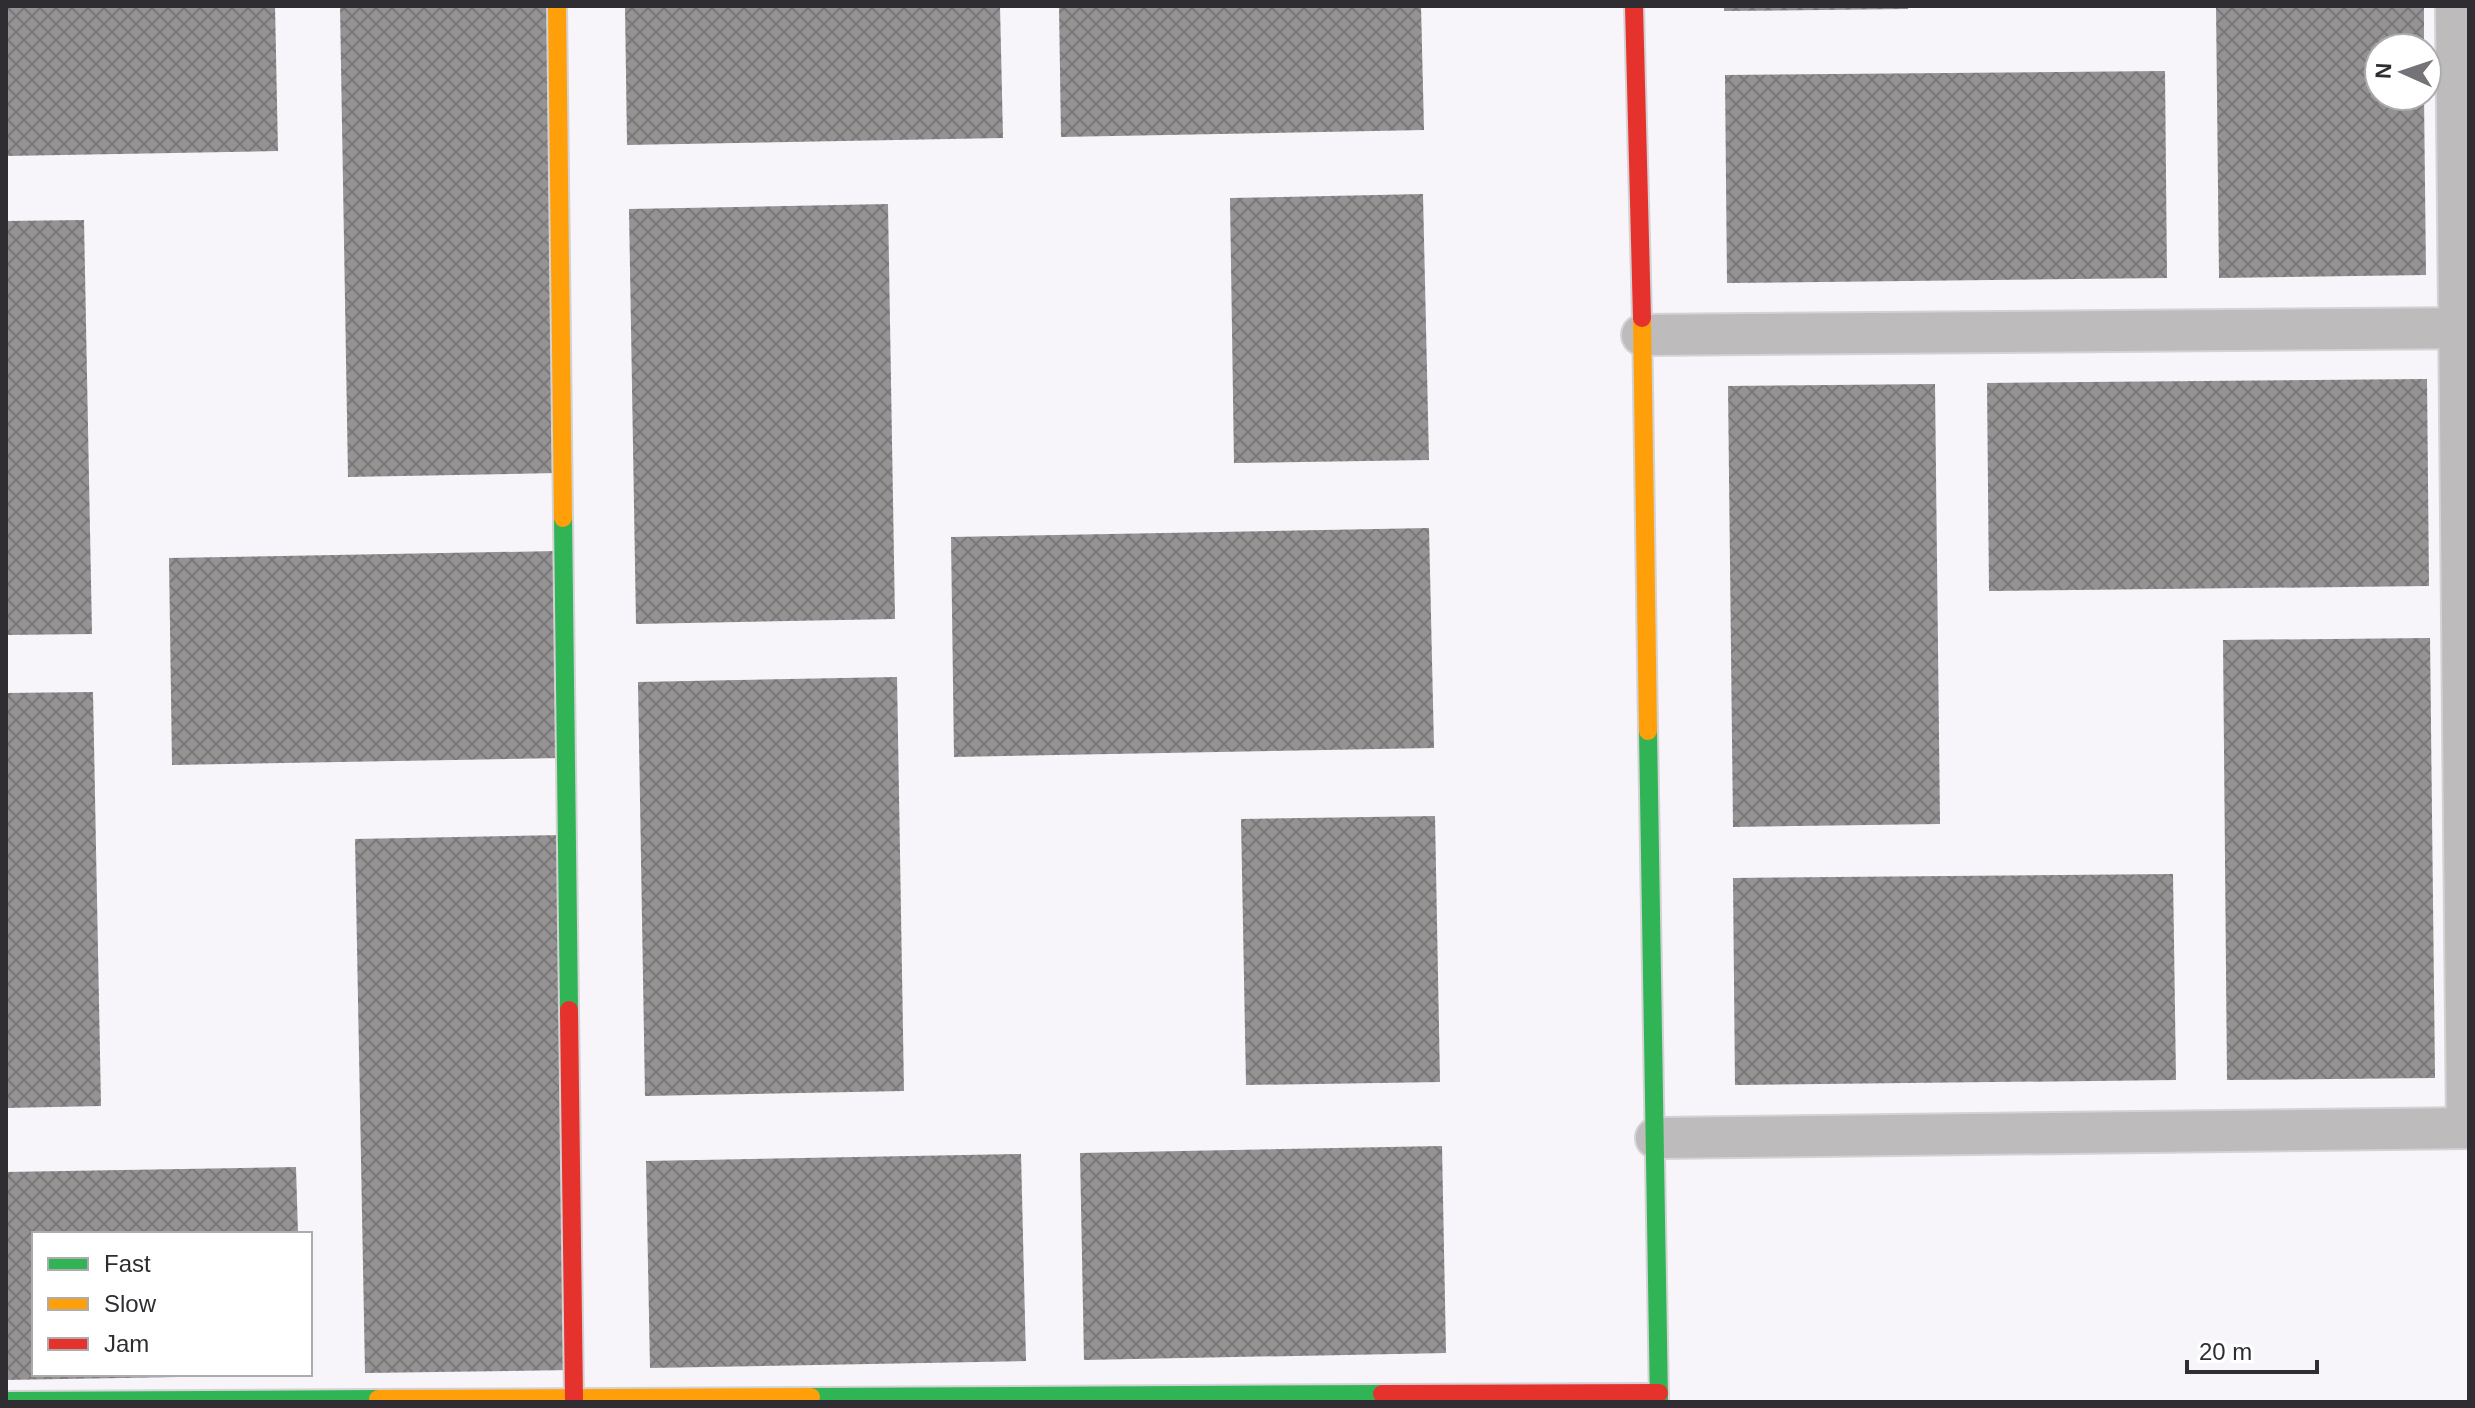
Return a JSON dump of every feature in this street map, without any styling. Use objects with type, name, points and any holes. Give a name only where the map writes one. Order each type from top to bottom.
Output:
[{"type":"street","points":[[557,6],[574,1399]]},
{"type":"street","points":[[6,1401],[1659,1398],[1634,6]]},
{"type":"street","points":[[1656,1138],[2468,1128],[2465,328],[2456,6]]},
{"type":"street","points":[[1642,335],[2465,328]]},
{"type":"building","points":[[6,6],[275,6],[278,151],[6,156]]},
{"type":"building","points":[[340,6],[547,6],[556,473],[348,477]]},
{"type":"building","points":[[625,6],[1000,6],[1003,138],[627,145]]},
{"type":"building","points":[[1059,6],[1421,6],[1424,130],[1061,137]]},
{"type":"building","points":[[1724,6],[1908,6],[1908,9],[1724,11]]},
{"type":"building","points":[[2216,6],[2424,6],[2424,32],[2363,32],[2363,112],[2424,112],[2426,275],[2219,278]]},
{"type":"building","points":[[2165,71],[2167,278],[1727,283],[1725,75]]},
{"type":"building","points":[[1423,194],[1429,460],[1234,463],[1230,198]]},
{"type":"building","points":[[888,204],[895,619],[636,624],[629,209]]},
{"type":"building","points":[[84,220],[92,634],[6,635],[6,221]]},
{"type":"building","points":[[2427,379],[2429,586],[1989,591],[1987,383]]},
{"type":"building","points":[[1935,384],[1940,824],[1733,827],[1728,386]]},
{"type":"building","points":[[1429,528],[1434,748],[954,757],[951,537]]},
{"type":"building","points":[[557,551],[561,758],[172,765],[169,558]]},
{"type":"building","points":[[2430,638],[2435,1078],[2227,1080],[2223,640]]},
{"type":"building","points":[[897,677],[904,1091],[645,1096],[638,682]]},
{"type":"building","points":[[93,692],[101,1106],[6,1108],[6,693]]},
{"type":"building","points":[[1435,816],[1440,1082],[1246,1085],[1241,819]]},
{"type":"building","points":[[562,835],[572,1370],[365,1373],[355,839]]},
{"type":"building","points":[[2173,874],[2176,1080],[1735,1085],[1733,878]]},
{"type":"building","points":[[1442,1146],[1446,1353],[1084,1360],[1080,1153]]},
{"type":"building","points":[[1021,1154],[1026,1361],[650,1368],[646,1161]]},
{"type":"building","points":[[296,1167],[298,1232],[32,1232],[32,1376],[179,1377],[6,1380],[6,1172]]},
{"type":"traffic: fast","points":[[563,518],[569,1010]]},
{"type":"traffic: fast","points":[[1648,731],[1659,1402]]},
{"type":"traffic: fast","points":[[811,1397],[1382,1394]]},
{"type":"traffic: fast","points":[[6,1401],[378,1399]]},
{"type":"traffic: slow","points":[[557,6],[563,518]]},
{"type":"traffic: slow","points":[[1642,318],[1648,731]]},
{"type":"traffic: slow","points":[[378,1399],[811,1397]]},
{"type":"traffic: jam","points":[[1634,6],[1642,318]]},
{"type":"traffic: jam","points":[[569,1010],[574,1399]]},
{"type":"traffic: jam","points":[[1382,1394],[1659,1393]]}]
